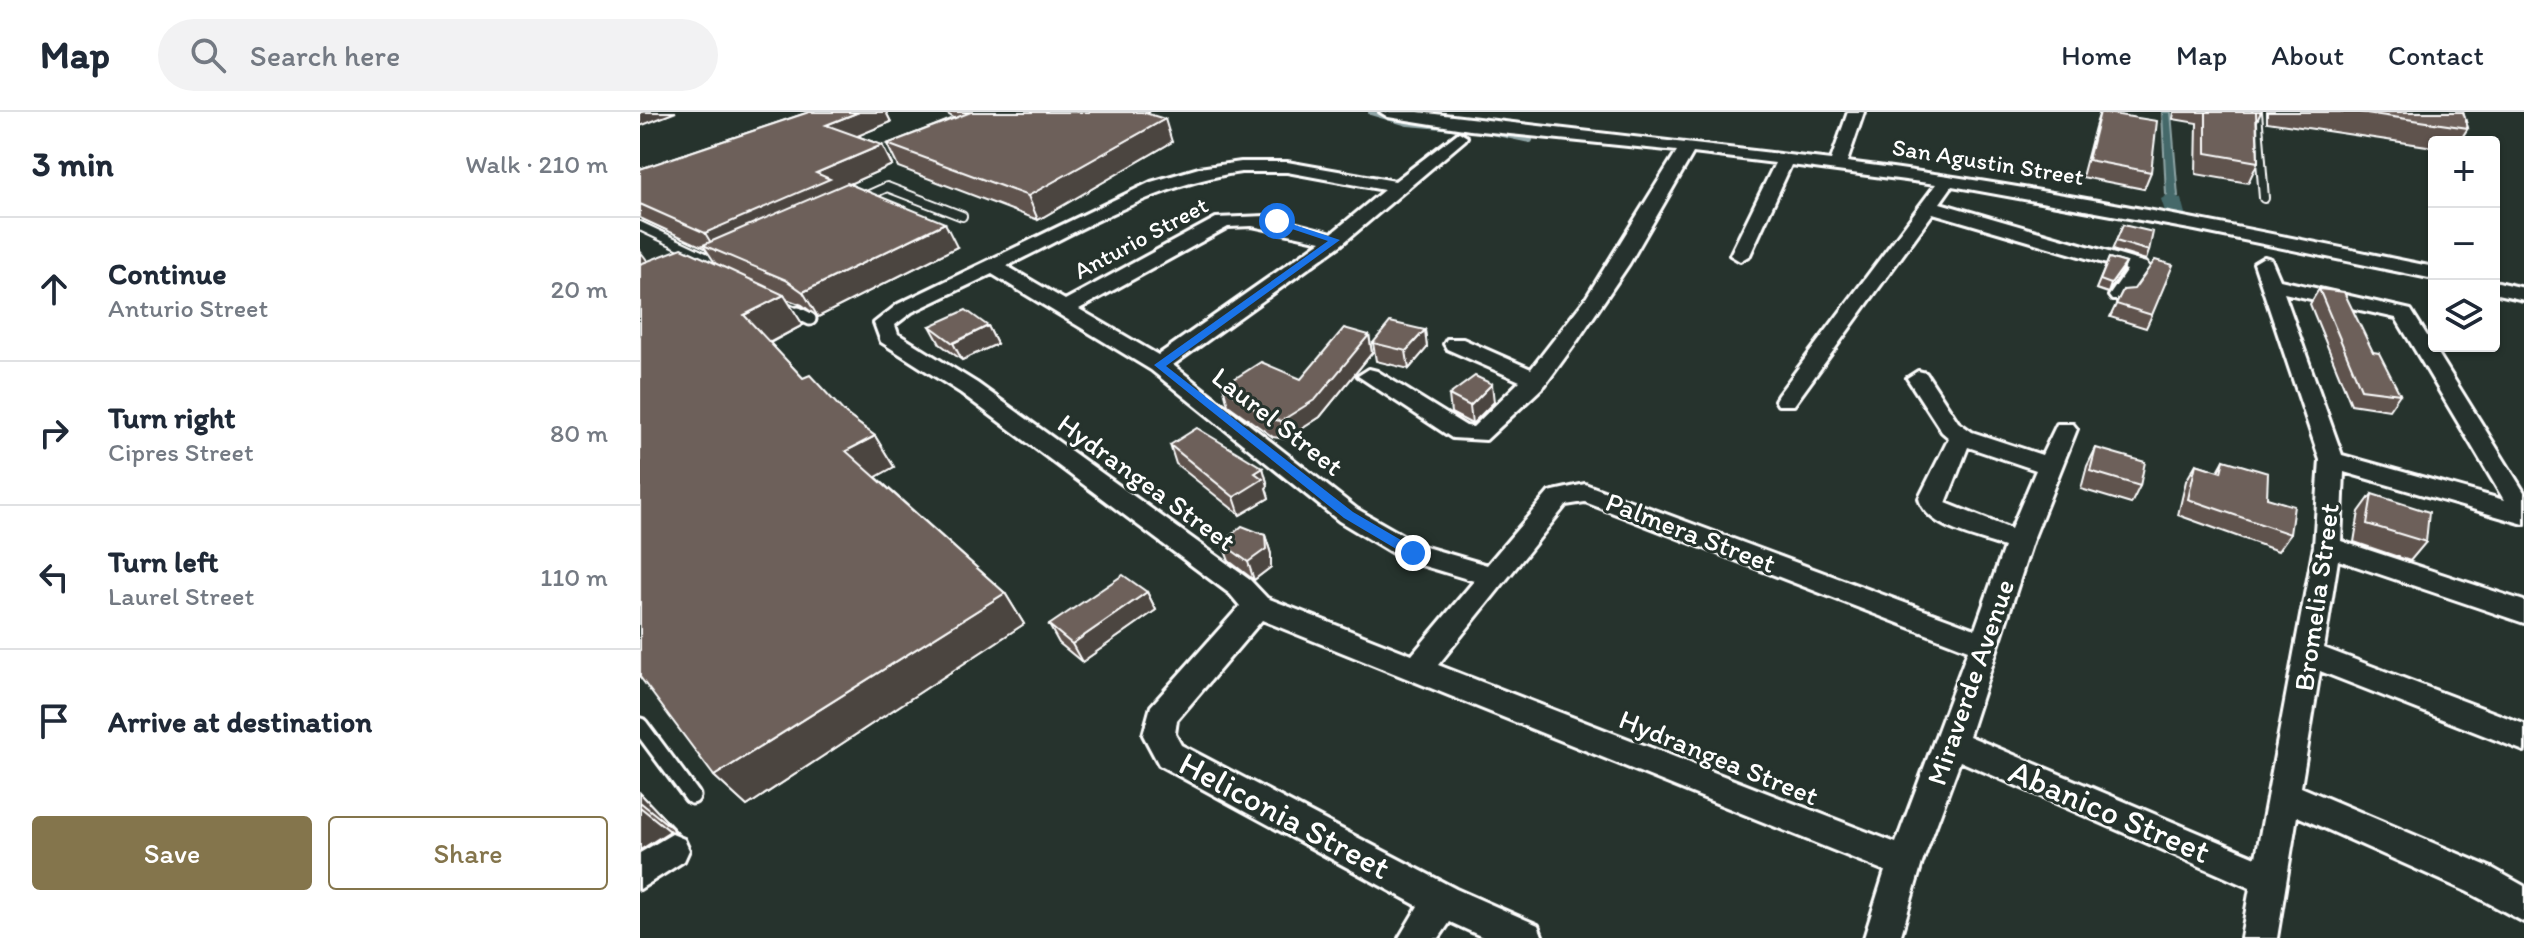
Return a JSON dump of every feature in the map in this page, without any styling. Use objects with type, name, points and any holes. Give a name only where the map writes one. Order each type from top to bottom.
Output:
[{"type":"street","name":"San Agustin Street","points":[[1388,112],[1519,131],[1688,147],[1948,180],[2195,224],[2428,272]]},
{"type":"street","points":[[1519,131],[1548,112]]},
{"type":"street","points":[[1838,165],[1856,112]]},
{"type":"street","points":[[1159,365],[1335,240],[1459,137]]},
{"type":"street","points":[[1369,376],[1470,436],[1478,435],[1537,380],[1603,287],[1688,147]]},
{"type":"street","points":[[1740,255],[1785,160]]},
{"type":"street","name":"Hydrangea Street","points":[[1397,187],[1287,167],[1241,167],[1199,173],[1157,186],[905,308],[884,323],[889,337],[981,397],[1240,587],[1257,606],[1905,863]]},
{"type":"street","points":[[1786,400],[1948,180]]},
{"type":"street","points":[[1930,206],[2139,267],[2119,296]]},
{"type":"street","name":"Anturio Street","points":[[1065,308],[1223,222],[1247,218],[1277,221],[1335,240]]},
{"type":"street","name":"Laurel Street","points":[[993,266],[1159,365],[1348,515],[1413,553],[1493,577]]},
{"type":"street","name":"Bromelia Street","points":[[2259,938],[2327,546],[2332,460],[2268,273],[2404,314],[2524,514]]},
{"type":"street","points":[[2500,288],[2524,294]]},
{"type":"street","points":[[1455,344],[1537,380]]},
{"type":"street","points":[[1918,378],[1950,427],[1964,437],[2050,466]]},
{"type":"street","name":"Miraverde Avenue","points":[[1882,938],[1905,863],[1951,743],[2019,542],[2065,429]]},
{"type":"street","points":[[1964,437],[1958,442],[1932,498],[1934,507],[1945,515],[2019,542]]},
{"type":"street","points":[[2332,460],[2524,514]]},
{"type":"street","name":"Palmera Street","points":[[1418,669],[1558,498],[1585,493],[1984,644]]},
{"type":"street","points":[[2327,546],[2524,612]]},
{"type":"street","name":"Heliconia Street","points":[[1257,606],[1162,715],[1159,735],[1170,755],[1443,901],[1525,938]]},
{"type":"street","points":[[2310,655],[2524,738]]},
{"type":"street","name":"Abanico Street","points":[[1951,743],[2268,879]]},
{"type":"street","points":[[2284,795],[2480,880],[2524,905]]},
{"type":"street","points":[[640,873],[672,850]]},
{"type":"street","points":[[1417,938],[1443,901]]},
{"type":"lane","points":[[2257,112],[2264,198]]},
{"type":"lane","points":[[845,206],[887,187],[962,216]]},
{"type":"lane","points":[[640,226],[718,263]]},
{"type":"lane","points":[[703,270],[733,257]]},
{"type":"lane","points":[[770,301],[810,319]]},
{"type":"lane","points":[[640,726],[692,796]]},
{"type":"water","points":[[2162,112],[2171,112],[2178,196],[2171,199],[2166,194]]},
{"type":"building","points":[[809,112],[859,112],[826,125],[882,145],[816,173],[830,179],[705,233],[640,204],[640,169]]},
{"type":"building","points":[[971,112],[1142,112],[1165,119],[1028,196],[887,144]]},
{"type":"building","points":[[2100,112],[2157,121],[2151,172],[2088,160]]},
{"type":"building","points":[[2206,112],[2256,112],[2258,162],[2206,153]]},
{"type":"building","points":[[2359,112],[2463,112],[2468,128]]},
{"type":"building","points":[[847,183],[945,223],[803,292],[786,280],[703,245]]},
{"type":"building","points":[[2123,225],[2153,232],[2149,251],[2116,241]]},
{"type":"building","points":[[682,248],[784,295],[744,315],[803,378],[810,375],[846,414],[875,436],[846,451],[1005,593],[714,776],[640,677],[640,264]]},
{"type":"building","points":[[2109,258],[2126,263],[2111,284],[2100,280]]},
{"type":"building","points":[[2155,260],[2173,265],[2152,315],[2116,304],[2123,290],[2134,289]]},
{"type":"building","points":[[2319,289],[2344,292],[2373,352],[2379,353],[2400,394],[2361,389]]},
{"type":"building","points":[[966,310],[988,326],[953,343],[930,326]]},
{"type":"building","points":[[1390,322],[1425,330],[1406,351],[1373,343]]},
{"type":"building","points":[[1344,328],[1369,335],[1316,399],[1281,421],[1268,419],[1223,386],[1261,362],[1301,379]]},
{"type":"building","points":[[1475,376],[1492,384],[1470,406],[1449,395]]},
{"type":"building","points":[[1197,428],[1263,468],[1255,473],[1263,479],[1234,497],[1170,445]]},
{"type":"building","points":[[2096,448],[2145,462],[2140,486],[2090,471]]},
{"type":"building","points":[[2224,460],[2268,473],[2267,498],[2294,506],[2290,534],[2188,499],[2196,464],[2221,472]]},
{"type":"building","points":[[2372,494],[2429,512],[2426,542],[2367,524]]},
{"type":"building","points":[[1242,526],[1265,535],[1266,549],[1248,562],[1222,543]]},
{"type":"building","points":[[1123,575],[1147,592],[1072,644],[1049,625]]},
{"type":"waterway","points":[[1371,112],[1408,123],[1454,127]]},
{"type":"waterway","points":[[1488,131],[1530,140]]},
{"type":"waterway","points":[[2171,199],[2175,217]]},
{"type":"route","points":[[1277,221],[1335,240],[1159,365],[1348,515],[1413,553]]}]
